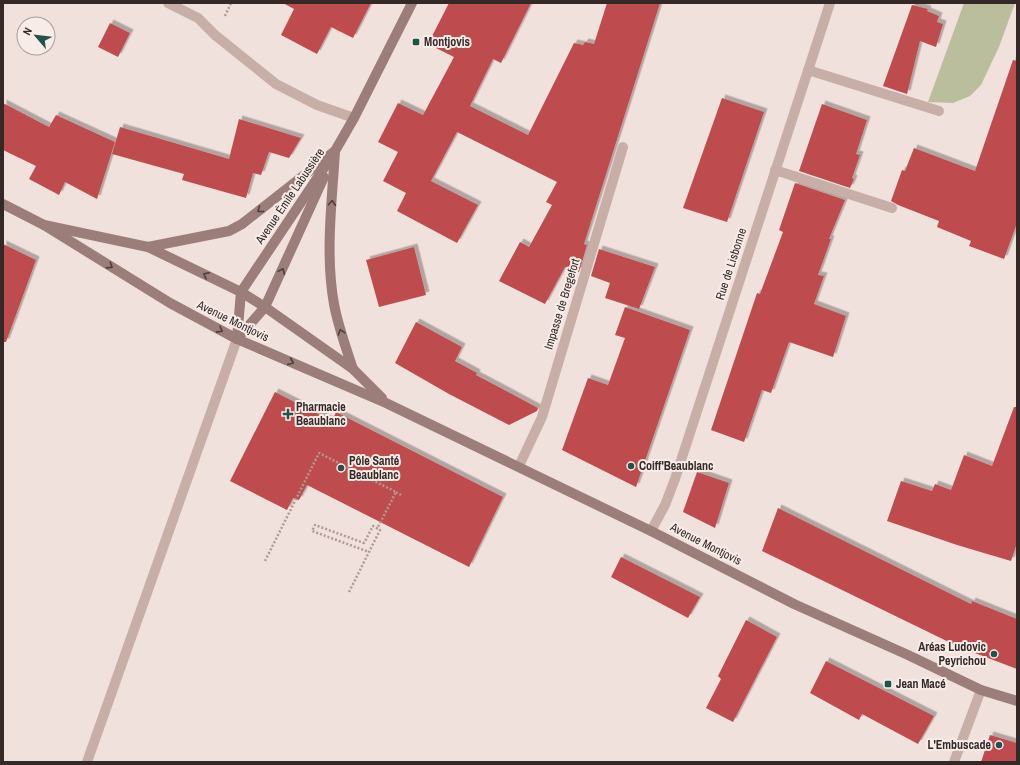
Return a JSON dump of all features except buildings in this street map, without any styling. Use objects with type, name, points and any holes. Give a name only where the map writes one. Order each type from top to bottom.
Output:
[{"type":"main road","points":[[3,204],[44,225],[148,247],[229,231],[242,224],[335,151],[354,118],[412,3]]},
{"type":"main road","points":[[335,151],[329,247],[334,309],[353,369]]},
{"type":"main road","name":"Avenue Émile Labussière","points":[[237,339],[241,292],[335,151]]},
{"type":"main road","name":"Avenue Émile Labussière","points":[[237,339],[266,307],[335,151]]},
{"type":"main road","name":"Avenue Montjovis","points":[[44,225],[170,303],[237,339],[386,403],[519,466],[794,604],[908,655],[981,690],[1017,701]]},
{"type":"main road","name":"Avenue Montjovis","points":[[148,247],[241,292],[266,307],[353,369],[386,403]]},
{"type":"street","points":[[168,3],[198,18],[215,35],[276,84],[317,105],[354,118]]},
{"type":"street","name":"Rue de Lisbonne","points":[[651,531],[665,505],[675,479],[830,3]]},
{"type":"street","points":[[808,70],[939,111]]},
{"type":"street","name":"Impasse de Bregefort","points":[[519,466],[542,417],[623,147]]},
{"type":"street","points":[[775,170],[892,208]]},
{"type":"street","points":[[86,762],[237,339]]},
{"type":"street","points":[[954,762],[981,690]]},
{"type":"path","points":[[265,561],[319,453],[401,495]]},
{"type":"path","points":[[377,529],[396,492]]},
{"type":"path","points":[[349,592],[369,552],[380,530],[373,526],[364,543],[315,525],[312,531],[369,552]]},
{"type":"green space","points":[[964,3],[1015,3],[999,47],[981,85],[970,96],[953,103],[928,102]]},
{"type":"place","name":"Montjovis","points":[[416,42]]},
{"type":"place","name":"Pharmacie Beaublanc","points":[[288,414]]},
{"type":"place","name":"Coiff'Beaublanc","points":[[631,466]]},
{"type":"place","name":"Pôle Santé Beaublanc","points":[[341,468]]},
{"type":"place","name":"Aréas Ludovic Peyrichou","points":[[994,654]]},
{"type":"place","name":"Jean Macé","points":[[888,684]]},
{"type":"place","name":"L'Embuscade","points":[[999,745]]}]
